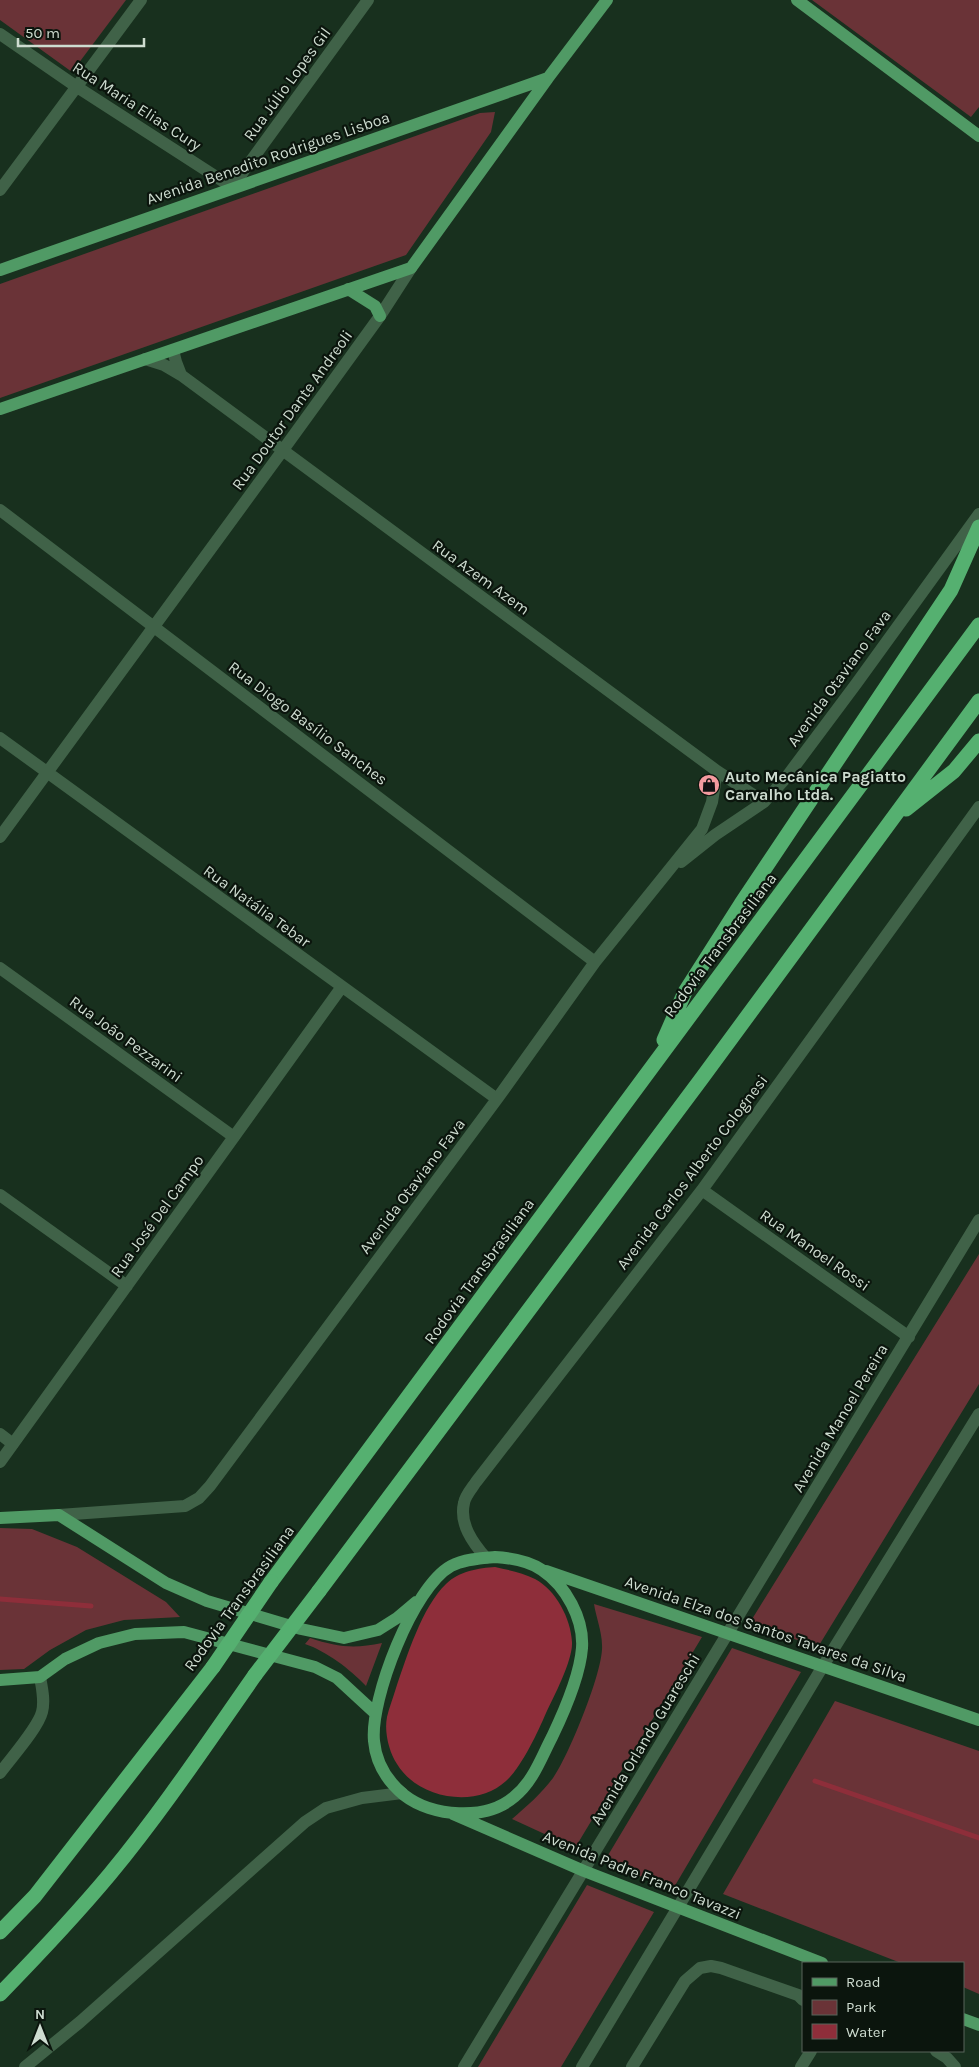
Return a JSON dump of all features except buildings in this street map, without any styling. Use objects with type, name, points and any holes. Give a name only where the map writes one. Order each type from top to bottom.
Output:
[{"type":"highway","points":[[652,1066],[685,992],[741,904],[952,590],[979,527]]},
{"type":"highway","name":"Rodovia Transbrasiliana","points":[[0,1932],[35,1896],[213,1667],[271,1582],[979,625]]},
{"type":"highway","points":[[0,1994],[54,1938],[110,1874],[163,1806],[255,1675],[702,1078],[979,701]]},
{"type":"highway","points":[[891,821],[954,771],[979,742]]},
{"type":"main road","name":"Rua Doutor Dante Andreoli","points":[[411,268],[548,78],[607,0]]},
{"type":"main road","points":[[797,0],[977,131]]},
{"type":"main road","name":"Avenida Benedito Rodrigues Lisboa","points":[[0,270],[232,187],[548,78]]},
{"type":"main road","points":[[0,409],[411,268]]},
{"type":"main road","points":[[348,289],[375,306],[380,316]]},
{"type":"main road","points":[[0,1518],[59,1515],[166,1583],[207,1601],[301,1629],[344,1638],[378,1630],[419,1599]]},
{"type":"main road","name":"Avenida Elza dos Santos Tavares da Silva","points":[[419,1599],[438,1576],[452,1566],[486,1558],[515,1559],[542,1570],[979,1720]]},
{"type":"main road","points":[[419,1599],[397,1645],[376,1713],[374,1742],[380,1764],[391,1784],[415,1803],[443,1813],[494,1808],[513,1799],[528,1784],[558,1724],[578,1670],[582,1647],[580,1624],[573,1606],[563,1590],[542,1570]]},
{"type":"main road","points":[[0,1680],[40,1677],[64,1659],[98,1644],[135,1634],[184,1632],[315,1667],[337,1678],[376,1713]]},
{"type":"main road","name":"Avenida Padre Franco Tavazzi","points":[[452,1813],[584,1870],[819,1962]]},
{"type":"main road","points":[[964,2019],[979,2025]]},
{"type":"street","points":[[0,190],[142,0]]},
{"type":"street","name":"Rua Júlio Lopes Gil","points":[[232,187],[368,0]]},
{"type":"street","name":"Rua Maria Elias Cury","points":[[0,34],[77,87],[232,187]]},
{"type":"street","name":"Rua Doutor Dante Andreoli","points":[[0,837],[380,316],[411,268]]},
{"type":"street","points":[[173,350],[182,375]]},
{"type":"street","name":"Rua Azem Azem","points":[[145,359],[164,365],[182,375],[717,771],[764,802]]},
{"type":"street","name":"Rua Diogo Basílio Sanches","points":[[0,510],[595,962]]},
{"type":"street","name":"Avenida Otaviano Fava","points":[[660,880],[715,835],[764,802],[785,779],[979,514]]},
{"type":"street","name":"Rua Natália Tebar","points":[[0,738],[496,1099]]},
{"type":"street","name":"Avenida Otaviano Fava","points":[[59,1515],[185,1506],[199,1498],[210,1486],[595,962],[702,829],[712,802],[717,771]]},
{"type":"street","name":"Avenida Carlos Alberto Colognesi","points":[[486,1558],[469,1534],[463,1519],[464,1502],[476,1482],[702,1190],[979,807]]},
{"type":"street","name":"Rua João Pezzarini","points":[[0,968],[234,1137]]},
{"type":"street","name":"Rua José Del Campo","points":[[0,1462],[341,988]]},
{"type":"street","name":"Rua Manoel Rossi","points":[[702,1190],[908,1337]]},
{"type":"street","points":[[0,1195],[127,1286]]},
{"type":"street","name":"Avenida Manoel Pereira","points":[[729,1633],[979,1220]]},
{"type":"street","points":[[582,2067],[823,1666],[979,1414]]},
{"type":"street","points":[[0,1434],[13,1444]]},
{"type":"street","name":"Avenida Orlando Guareschi","points":[[464,2067],[729,1633]]},
{"type":"street","points":[[0,1773],[36,1725],[42,1712],[43,1698],[40,1677]]},
{"type":"street","points":[[25,2067],[80,2022],[305,1822],[326,1808],[362,1798],[402,1793]]},
{"type":"street","points":[[632,2067],[685,1982],[700,1968],[711,1966],[721,1968],[798,1996],[802,1999]]},
{"type":"street","points":[[801,2067],[810,2052]]},
{"type":"street","points":[[938,2052],[948,2058],[955,2067]]},
{"type":"green space","points":[[0,0],[126,0],[72,72],[0,20]]},
{"type":"green space","points":[[812,0],[979,0],[979,107],[971,117]]},
{"type":"green space","points":[[495,112],[491,132],[406,255],[0,398],[0,284],[480,113]]},
{"type":"green space","points":[[979,1254],[979,1384],[818,1647],[749,1624]]},
{"type":"green space","points":[[0,1528],[32,1529],[77,1547],[166,1602],[180,1617],[124,1620],[86,1630],[50,1650],[24,1669],[0,1670]]},
{"type":"green space","points":[[594,1604],[702,1637],[575,1848],[512,1819],[539,1795],[553,1778],[584,1713],[601,1657],[602,1640]]},
{"type":"green space","points":[[310,1638],[346,1646],[382,1643],[366,1686],[337,1661],[305,1644]]},
{"type":"green space","points":[[732,1648],[801,1672],[673,1889],[604,1862]]},
{"type":"green space","points":[[835,1701],[979,1751],[979,1994],[964,1987],[964,1962],[898,1962],[723,1894]]},
{"type":"green space","points":[[587,1885],[654,1912],[561,2067],[478,2067]]},
{"type":"water","points":[[495,1567],[535,1579],[550,1590],[561,1606],[569,1624],[572,1642],[571,1650],[562,1678],[538,1730],[529,1749],[512,1775],[494,1790],[479,1795],[464,1797],[448,1796],[433,1792],[406,1776],[397,1764],[388,1742],[387,1717],[416,1633],[437,1594],[446,1584],[463,1573],[476,1569]]},
{"type":"waterway","points":[[0,1599],[91,1606]]},
{"type":"waterway","points":[[815,1781],[979,1838]]},
{"type":"place","name":"Auto Mecânica Pagiatto Carvalho Ltda.","points":[[709,785]]}]
